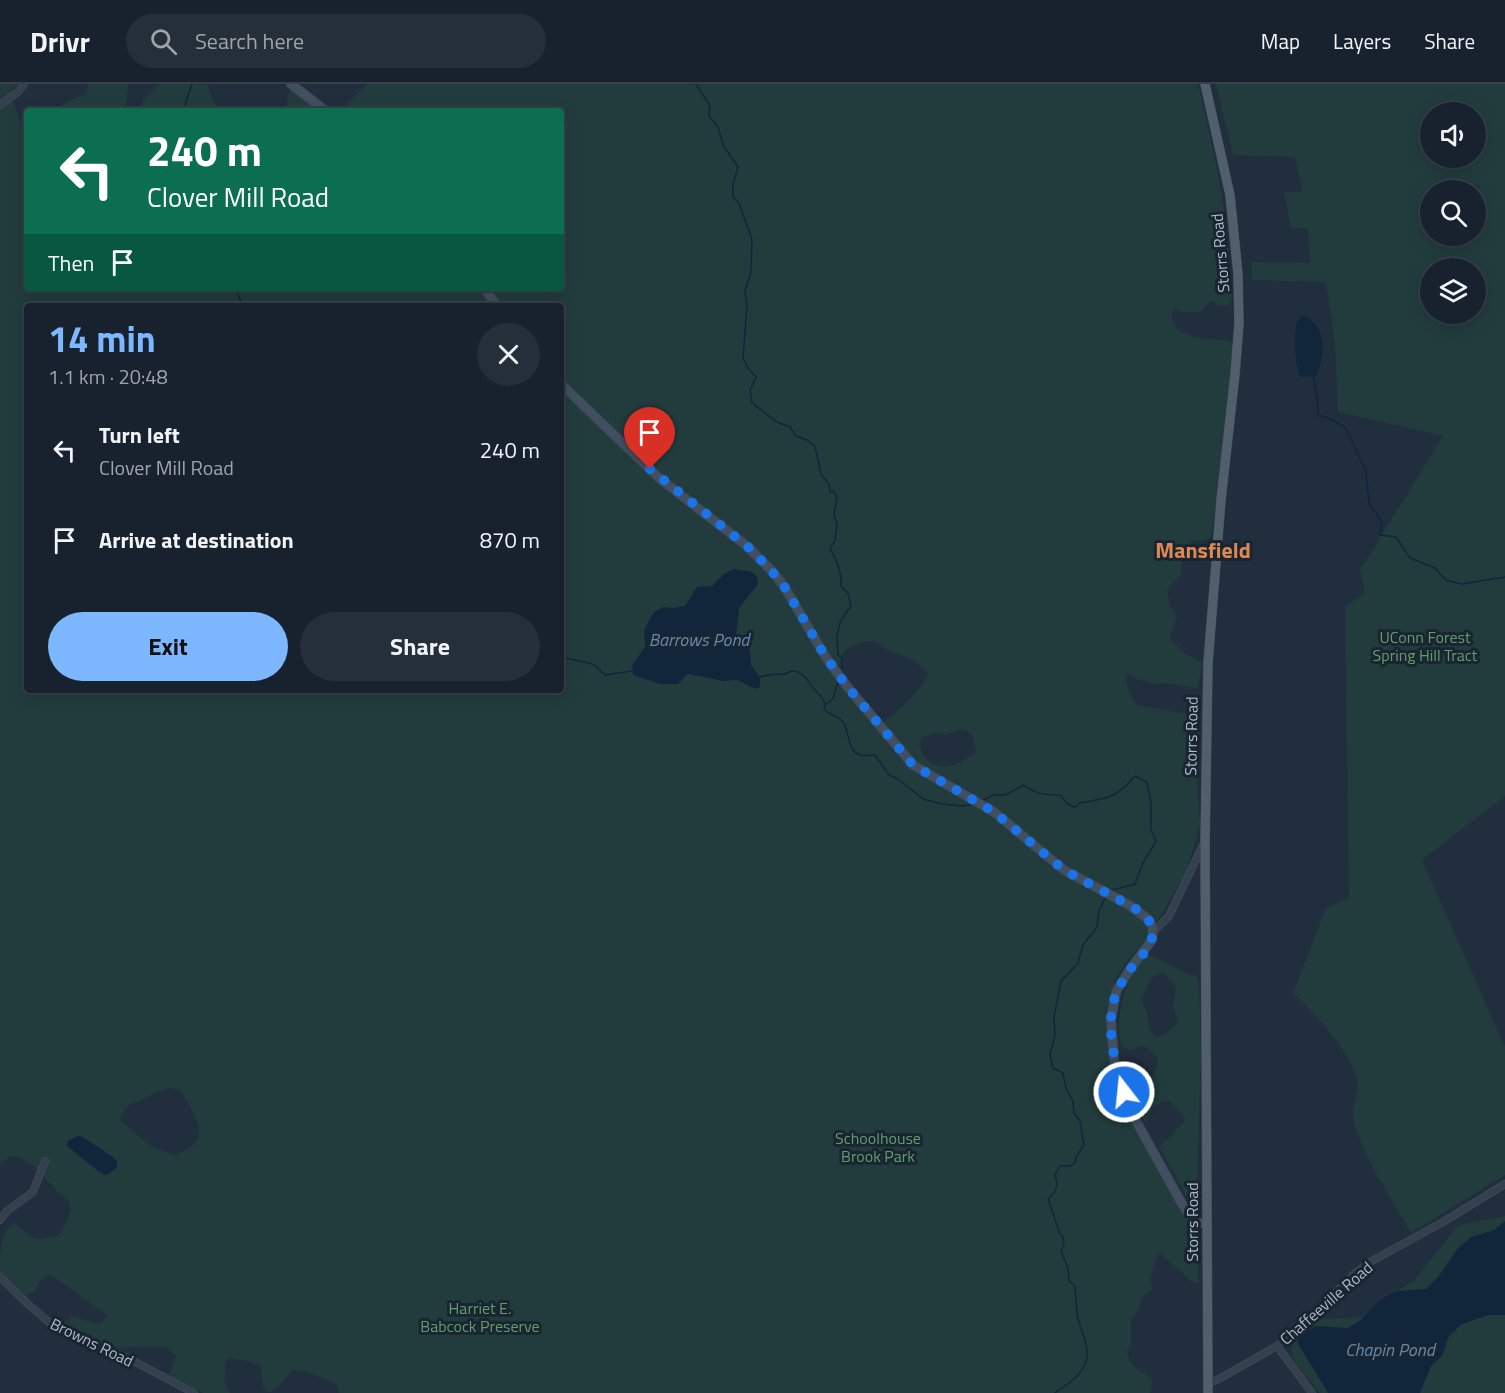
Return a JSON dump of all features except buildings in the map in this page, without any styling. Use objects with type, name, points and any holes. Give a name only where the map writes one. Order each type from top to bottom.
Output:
[{"type":"main road","name":"Storrs Road","points":[[1205,84],[1230,195],[1238,274],[1239,323],[1221,500],[1208,663],[1204,843],[1208,1393]]},
{"type":"street","points":[[0,105],[19,91],[24,84]]},
{"type":"street","points":[[291,84],[322,108]]},
{"type":"street","points":[[564,387],[659,478],[748,547],[770,569],[784,586],[825,656],[846,685],[913,765],[994,812],[1064,870],[1144,915],[1153,933]]},
{"type":"street","points":[[1204,843],[1169,916],[1153,933],[1149,944],[1116,992],[1111,1020],[1114,1059],[1136,1121],[1182,1204],[1195,1222],[1207,1224]]},
{"type":"street","points":[[0,1220],[7,1211],[33,1192],[45,1161]]},
{"type":"street","name":"Chaffeeville Road","points":[[1208,1383],[1218,1380],[1277,1346],[1370,1262],[1443,1222],[1505,1184]]},
{"type":"street","name":"Browns Road","points":[[0,1277],[50,1323],[124,1356],[194,1393]]},
{"type":"street","points":[[1277,1346],[1312,1393]]},
{"type":"green space","name":"Schoolhouse Brook Park","points":[[0,84],[19,84],[12,89],[11,96],[24,131],[24,291],[564,291],[564,108],[342,108],[368,84],[1198,84],[1227,230],[1232,296],[1229,305],[1219,306],[1211,300],[1201,312],[1181,312],[1173,309],[1173,319],[1176,327],[1182,332],[1201,338],[1231,341],[1233,349],[1224,442],[1211,537],[1189,543],[1182,560],[1181,575],[1167,589],[1170,605],[1177,617],[1170,637],[1179,648],[1202,662],[1203,665],[1197,688],[1164,683],[1153,684],[1127,673],[1127,682],[1137,705],[1198,716],[1200,739],[1197,783],[1200,824],[1187,870],[1162,914],[1147,933],[1146,941],[1129,958],[1116,978],[1109,1002],[1109,1038],[1115,1079],[1132,1124],[1170,1193],[1197,1233],[1198,1284],[1191,1281],[1160,1253],[1150,1279],[1153,1289],[1142,1298],[1139,1309],[1131,1320],[1131,1346],[1127,1351],[1128,1356],[1133,1365],[1153,1380],[1150,1393],[339,1393],[338,1386],[329,1381],[297,1370],[292,1370],[280,1385],[268,1392],[263,1387],[261,1366],[228,1359],[225,1381],[230,1393],[203,1393],[169,1376],[176,1356],[166,1347],[122,1349],[66,1327],[64,1322],[73,1317],[100,1324],[107,1317],[54,1277],[47,1275],[34,1292],[25,1295],[0,1272],[2,1243],[10,1226],[15,1223],[34,1239],[57,1236],[67,1221],[71,1206],[69,1201],[29,1163],[22,1159],[9,1157],[0,1165]],"holes":[[[864,641],[875,641],[887,650],[911,659],[928,673],[921,686],[906,703],[889,718],[875,725],[835,677],[844,651]],[[965,730],[973,736],[976,752],[951,765],[944,766],[930,762],[919,745],[922,737],[934,733],[947,735]],[[169,1088],[180,1090],[198,1123],[199,1137],[196,1142],[176,1156],[150,1146],[119,1119],[126,1107]],[[74,1138],[113,1157],[101,1174],[67,1146],[68,1141]]]},
{"type":"green space","points":[[88,84],[128,84],[126,108],[58,108],[69,100],[86,95]]},
{"type":"green space","points":[[159,84],[207,84],[218,108],[140,108],[145,98]]},
{"type":"green space","name":"UConn Forest Spring Hill Tract","points":[[1216,84],[1505,84],[1505,796],[1422,860],[1505,1047],[1505,1175],[1411,1233],[1372,1165],[1354,1123],[1357,1082],[1349,1059],[1321,1022],[1293,993],[1326,908],[1349,898],[1345,607],[1365,593],[1360,570],[1443,436],[1338,412],[1335,343],[1326,282],[1252,280],[1251,262],[1310,263],[1308,229],[1291,228],[1284,192],[1303,192],[1295,157],[1233,155]]},
{"type":"green space","points":[[292,90],[316,108],[284,108],[289,92]]},
{"type":"green space","points":[[1149,955],[1187,974],[1197,976],[1199,983],[1201,1051],[1197,1181],[1199,1196],[1197,1203],[1188,1199],[1159,1147],[1183,1124],[1185,1117],[1171,1102],[1165,1100],[1153,1108],[1147,1121],[1144,1121],[1130,1092],[1136,1084],[1152,1077],[1158,1065],[1158,1058],[1149,1049],[1140,1046],[1128,1050],[1120,1039],[1121,1006],[1129,980],[1142,960]],"holes":[[[1160,973],[1165,974],[1176,987],[1173,1007],[1178,1022],[1167,1034],[1157,1037],[1150,1030],[1141,998],[1152,978]]]},
{"type":"green space","name":"Chapin Pond","points":[[1505,1216],[1505,1393],[1320,1393],[1293,1360],[1291,1348],[1296,1338],[1318,1319],[1364,1317],[1397,1291],[1414,1281],[1458,1225]]},
{"type":"water","points":[[1303,315],[1317,326],[1322,342],[1322,359],[1316,376],[1301,377],[1297,367],[1295,335],[1297,322]]},
{"type":"water","name":"Barrows Pond","points":[[734,569],[752,572],[757,577],[758,584],[739,608],[736,636],[750,650],[751,665],[760,677],[760,687],[756,689],[737,680],[723,681],[688,674],[678,684],[660,684],[633,675],[632,665],[645,647],[644,630],[654,612],[663,607],[685,606],[697,587],[712,586],[724,574]]},
{"type":"water","points":[[81,1136],[113,1157],[117,1162],[117,1167],[104,1175],[67,1146],[68,1141]]},
{"type":"water","name":"Chapin Pond","points":[[1505,1221],[1505,1315],[1489,1315],[1462,1324],[1449,1336],[1442,1356],[1431,1366],[1420,1393],[1328,1393],[1297,1342],[1299,1338],[1315,1326],[1348,1328],[1361,1320],[1378,1302],[1397,1291],[1426,1289],[1438,1277],[1458,1248],[1471,1237],[1494,1230]]},
{"type":"waterway","points":[[186,108],[192,84]]},
{"type":"waterway","points":[[696,84],[710,106],[709,116],[718,127],[723,145],[738,167],[733,185],[733,197],[739,203],[752,240],[751,272],[745,291],[747,305],[743,358],[756,377],[750,390],[752,403],[777,422],[790,427],[796,436],[815,446],[821,474],[829,484],[830,492],[834,491],[837,498],[834,515],[837,524],[835,540],[830,549],[841,577],[841,586],[848,593],[851,606],[840,622],[837,636],[838,655],[842,658],[842,674]]},
{"type":"waterway","points":[[236,291],[242,303]]},
{"type":"waterway","points":[[1313,376],[1318,416],[1326,417],[1345,427],[1366,471],[1369,503],[1382,522],[1380,535],[1396,537],[1410,558],[1435,568],[1446,580],[1462,584],[1505,577]]},
{"type":"waterway","points":[[564,658],[593,664],[605,675],[632,671]]},
{"type":"waterway","points":[[760,677],[792,671],[800,673],[822,697],[825,704]]},
{"type":"waterway","points":[[838,682],[833,699],[825,705],[824,709],[840,719],[846,727],[850,744],[855,752],[862,755],[875,755],[889,775],[898,779],[923,799],[942,804],[962,806],[973,804]]},
{"type":"waterway","points":[[983,800],[994,795],[1005,795],[1024,785],[1041,793],[1060,795],[1069,805],[1076,807],[1079,803],[1116,793],[1135,776],[1147,782],[1151,802],[1151,830],[1156,841],[1142,865],[1135,884],[1112,890]]},
{"type":"waterway","points":[[1055,1393],[1072,1381],[1083,1369],[1087,1348],[1078,1319],[1075,1286],[1069,1281],[1068,1268],[1061,1251],[1064,1244],[1063,1237],[1048,1199],[1056,1188],[1055,1175],[1060,1166],[1070,1166],[1075,1163],[1084,1145],[1080,1121],[1074,1113],[1073,1101],[1066,1089],[1063,1073],[1053,1068],[1050,1054],[1055,1035],[1054,1017],[1061,981],[1078,963],[1083,945],[1097,927],[1099,911],[1105,898]]},
{"type":"district","name":"Mansfield","points":[[1203,550]]},
{"type":"route","points":[[650,469],[748,547],[770,569],[784,586],[825,656],[846,685],[913,765],[994,812],[1064,870],[1138,910],[1148,919],[1153,928],[1152,940],[1116,992],[1111,1020],[1114,1059],[1124,1092]]},
{"type":"park label","name":"Harriet E. Babcock Preserve","points":[[480,1317]]}]
